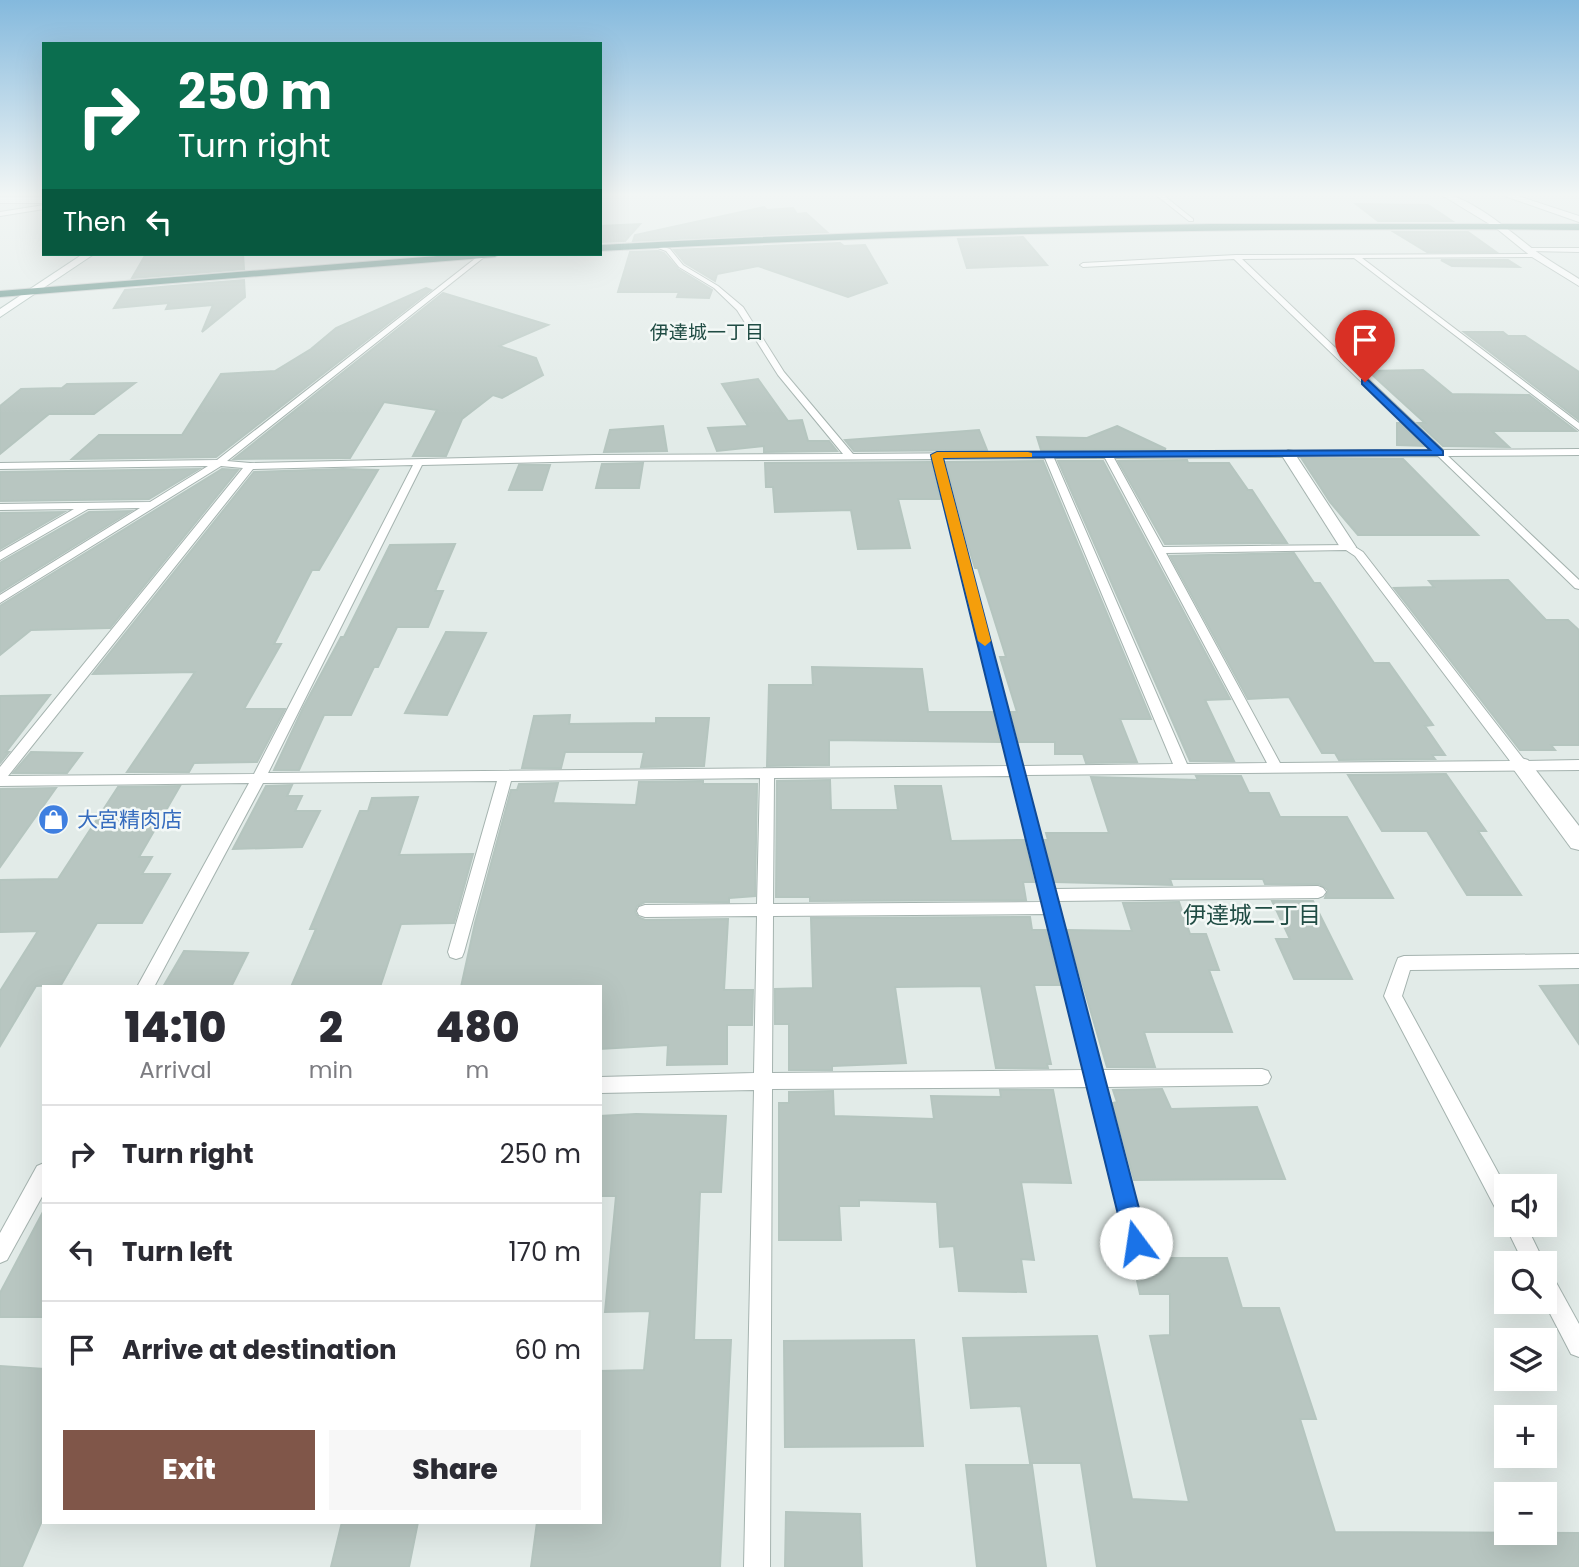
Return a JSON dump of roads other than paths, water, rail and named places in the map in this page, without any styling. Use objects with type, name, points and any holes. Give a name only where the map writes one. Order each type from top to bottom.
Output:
[{"type":"highway","points":[[0,286],[240,267]]},
{"type":"highway","points":[[0,294],[321,267]]},
{"type":"street","points":[[0,314],[69,267]]},
{"type":"street","points":[[1556,267],[1579,283]]},
{"type":"street","points":[[1288,454],[1348,547]]},
{"type":"street","points":[[1521,765],[1579,842]]},
{"type":"lane","points":[[0,600],[219,463],[468,267]]},
{"type":"lane","points":[[683,267],[716,287],[740,309],[781,373],[850,456]]},
{"type":"lane","points":[[1246,267],[1579,586]]},
{"type":"lane","points":[[1370,267],[1579,427]]},
{"type":"lane","points":[[0,466],[219,463],[250,466],[937,455],[1579,452]]},
{"type":"lane","points":[[937,455],[1136,1243]]},
{"type":"lane","points":[[1048,455],[1182,769]]},
{"type":"lane","points":[[1108,455],[1276,768]]},
{"type":"lane","points":[[146,985],[258,779],[419,462]]},
{"type":"lane","points":[[0,776],[250,466]]},
{"type":"lane","points":[[0,507],[153,505]]},
{"type":"lane","points":[[0,557],[87,506]]},
{"type":"lane","points":[[1160,550],[1348,547],[1359,554],[1521,765]]},
{"type":"lane","points":[[0,781],[1579,765]]},
{"type":"lane","points":[[757,1567],[767,773]]},
{"type":"lane","points":[[456,952],[505,776]]},
{"type":"lane","points":[[645,911],[1050,902],[1318,892]]},
{"type":"lane","points":[[1494,1186],[1393,996],[1404,963],[1579,961]]},
{"type":"lane","points":[[602,1085],[1262,1077]]},
{"type":"lane","points":[[0,1253],[42,1177]]},
{"type":"lane","points":[[1557,1305],[1579,1346]]},
{"type":"place","name":"大宮精肉店","points":[[54,820]]},
{"type":"district","name":"伊達城一丁目","points":[[707,332]]},
{"type":"district","name":"伊達城二丁目","points":[[1252,915]]}]
